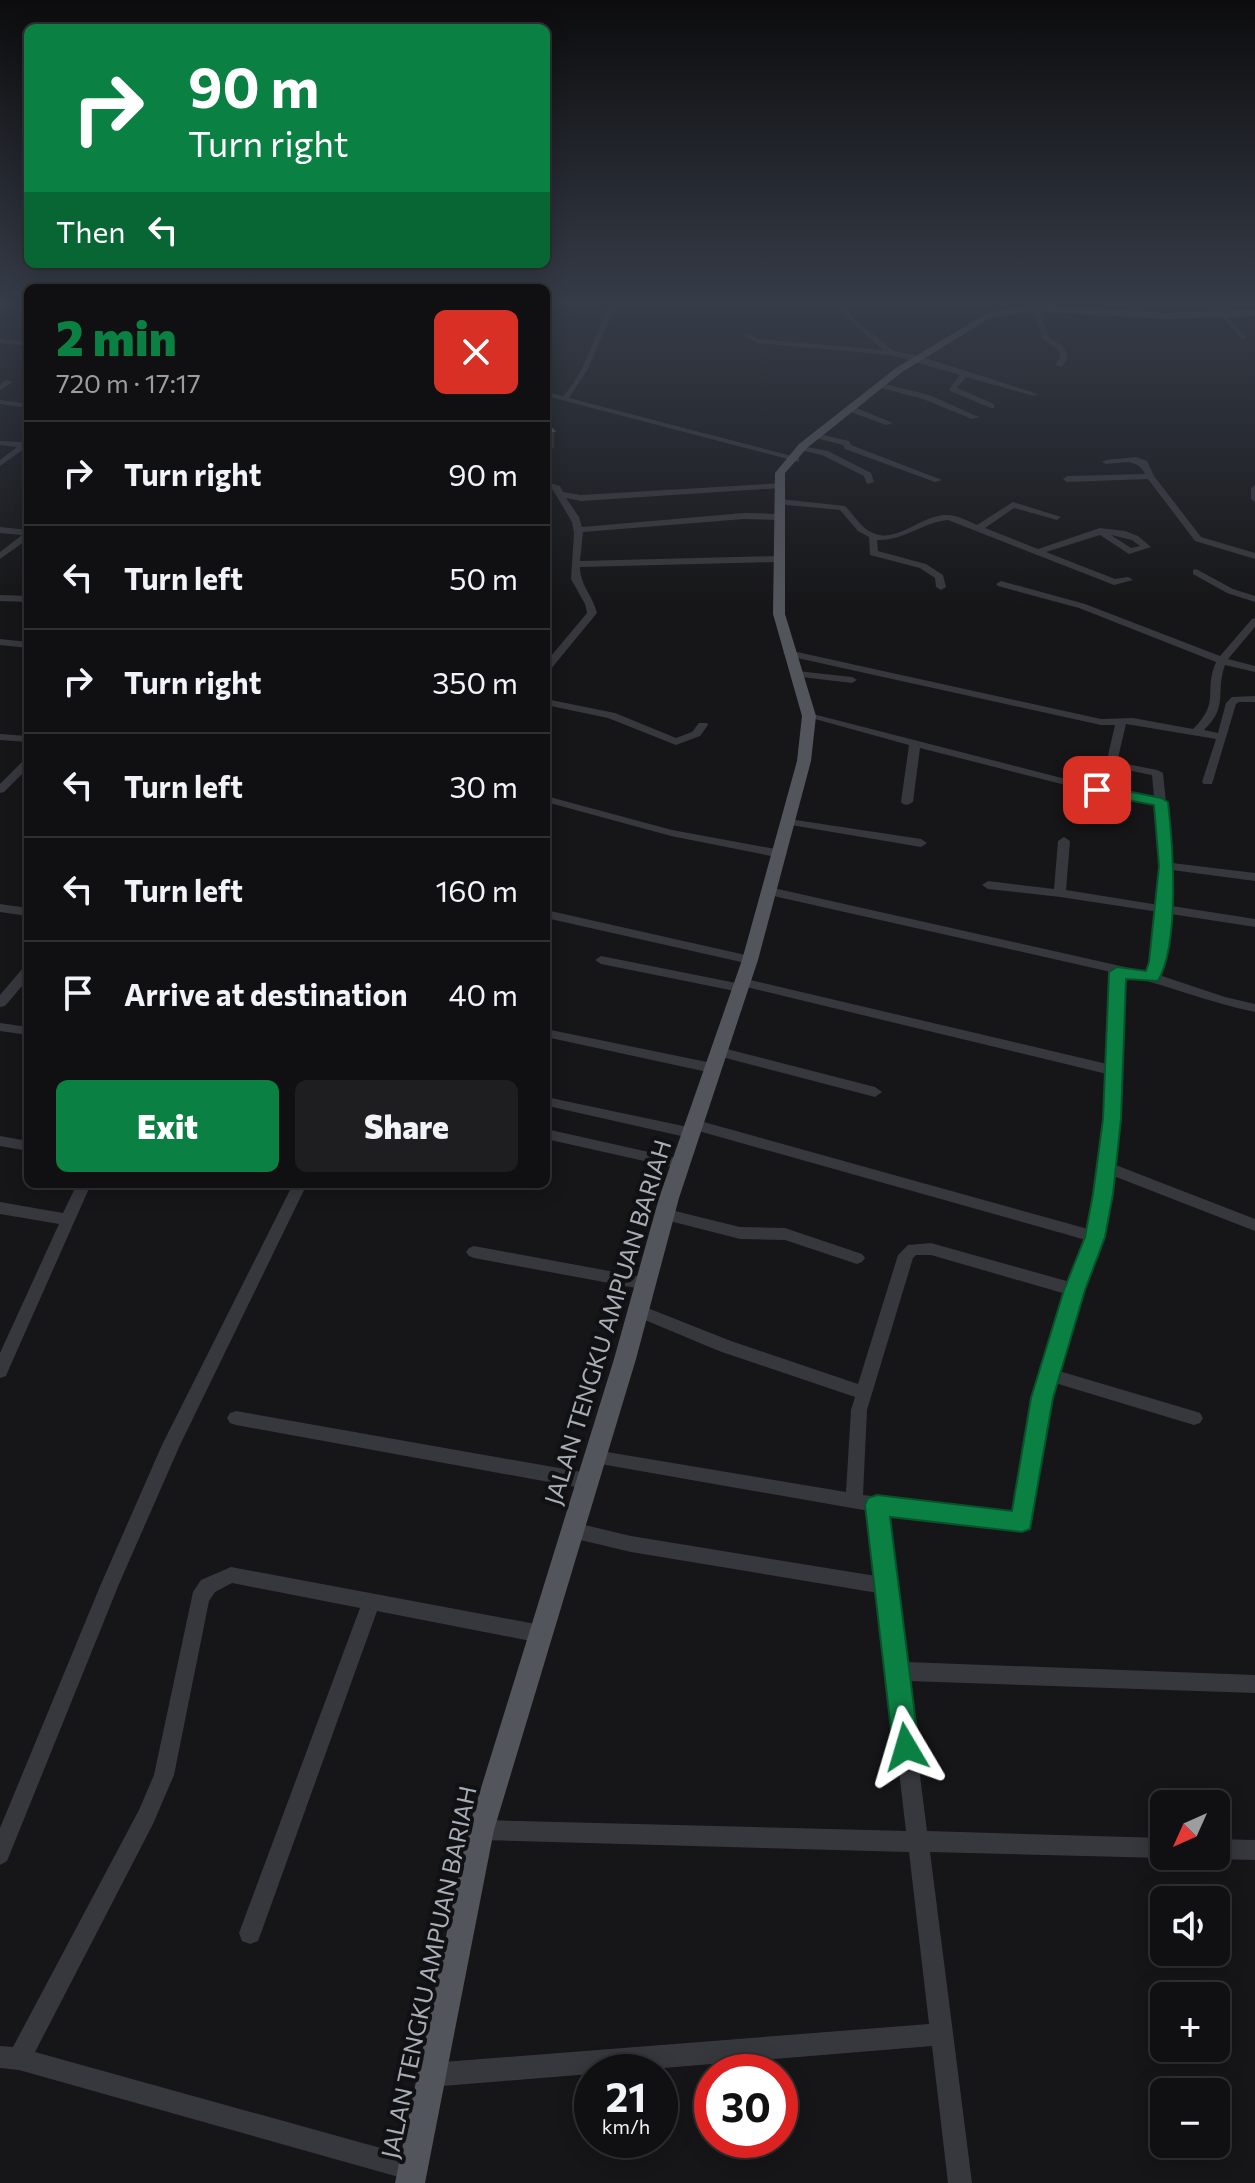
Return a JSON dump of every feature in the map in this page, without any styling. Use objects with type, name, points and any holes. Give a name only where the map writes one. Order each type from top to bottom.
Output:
[{"type":"main road","points":[[781,495],[792,461],[859,403]]},
{"type":"main road","name":"JALAN TENGKU AMPUAN BARIAH","points":[[411,2176],[481,1830],[639,1311],[680,1164],[750,960],[804,761],[809,716],[779,614],[777,559],[781,495]]},
{"type":"street","points":[[578,403],[792,461]]},
{"type":"street","points":[[940,403],[975,417]]},
{"type":"street","points":[[984,403],[991,406]]},
{"type":"street","points":[[851,409],[889,423]]},
{"type":"street","points":[[819,436],[846,443],[848,447],[890,465],[938,480]]},
{"type":"street","points":[[0,443],[24,444]]},
{"type":"street","points":[[0,464],[24,446]]},
{"type":"street","points":[[767,453],[790,452],[807,447],[843,461],[868,475],[870,482]]},
{"type":"street","points":[[753,450],[792,461]]},
{"type":"street","points":[[1106,462],[1140,460],[1198,539],[1255,556]]},
{"type":"street","points":[[1067,479],[1150,476]]},
{"type":"street","points":[[550,486],[557,488],[564,505],[576,519],[579,530],[575,574],[591,604],[592,613],[550,663]]},
{"type":"street","points":[[1255,488],[1255,499]]},
{"type":"street","points":[[559,494],[581,498],[781,495],[831,505],[847,512],[873,537],[894,536],[940,516],[980,527],[1114,582],[1128,580]]},
{"type":"street","points":[[579,530],[744,516],[781,495]]},
{"type":"street","points":[[831,505],[847,497]]},
{"type":"street","points":[[564,505],[581,498]]},
{"type":"street","points":[[980,527],[1013,505],[1057,517]]},
{"type":"street","points":[[0,530],[24,533]]},
{"type":"street","points":[[1040,551],[1100,531]]},
{"type":"street","points":[[0,556],[24,537]]},
{"type":"street","points":[[873,537],[873,553],[931,570],[940,577],[941,587]]},
{"type":"street","points":[[577,564],[777,559]]},
{"type":"street","points":[[1196,572],[1230,591],[1255,599]]},
{"type":"street","points":[[1001,584],[1082,606],[1223,661],[1255,669]]},
{"type":"street","points":[[0,598],[24,599]]},
{"type":"street","points":[[1197,731],[1209,721],[1217,706],[1218,668],[1255,621]]},
{"type":"street","points":[[0,642],[24,645]]},
{"type":"street","points":[[788,653],[1101,722],[1197,731],[1222,737]]},
{"type":"street","points":[[797,674],[852,680]]},
{"type":"street","points":[[1208,782],[1231,703],[1236,699],[1255,699]]},
{"type":"street","points":[[550,703],[611,715],[676,742],[696,734],[703,725]]},
{"type":"street","points":[[809,716],[1097,790],[1161,802]]},
{"type":"street","points":[[1097,790],[1107,780],[1121,722]]},
{"type":"street","points":[[0,737],[24,739]]},
{"type":"street","points":[[907,802],[915,744]]},
{"type":"street","points":[[1111,764],[1157,773],[1167,866],[1157,962],[1152,977]]},
{"type":"street","points":[[0,790],[24,766]]},
{"type":"street","points":[[550,800],[671,833],[781,854]]},
{"type":"street","points":[[789,822],[921,843]]},
{"type":"street","points":[[1060,893],[1064,841]]},
{"type":"street","points":[[1167,866],[1255,877]]},
{"type":"street","points":[[988,885],[1164,906],[1255,923]]},
{"type":"street","points":[[769,891],[1117,972],[1152,977],[1222,1001],[1255,1008]]},
{"type":"street","points":[[0,908],[24,911]]},
{"type":"street","points":[[550,915],[750,960]]},
{"type":"street","points":[[601,960],[741,985],[1115,1071]]},
{"type":"street","points":[[595,1457],[877,1505],[1022,1522],[1038,1413],[1075,1290],[1095,1237],[1106,1167],[1115,1071],[1117,972]]},
{"type":"street","points":[[0,1003],[24,976]]},
{"type":"street","points":[[0,1027],[24,1030]]},
{"type":"street","points":[[550,1034],[715,1060],[875,1092]]},
{"type":"street","points":[[550,1101],[692,1128],[1095,1237]]},
{"type":"street","points":[[550,1135],[680,1164]]},
{"type":"street","points":[[0,1141],[24,1145]]},
{"type":"street","points":[[1106,1167],[1255,1225]]},
{"type":"street","points":[[0,1371],[82,1188]]},
{"type":"street","points":[[0,1854],[110,1584],[171,1445],[298,1188]]},
{"type":"street","points":[[0,1208],[69,1220]]},
{"type":"street","points":[[667,1215],[740,1233],[785,1234],[857,1258]]},
{"type":"street","points":[[854,1501],[856,1425],[906,1255],[913,1249],[931,1249],[1075,1290]]},
{"type":"street","points":[[474,1252],[647,1284]]},
{"type":"street","points":[[639,1311],[725,1346],[864,1393]]},
{"type":"street","points":[[1049,1375],[1194,1418]]},
{"type":"street","points":[[236,1418],[587,1481]]},
{"type":"street","points":[[877,1505],[960,2183]]},
{"type":"street","points":[[572,1530],[631,1544],[887,1586]]},
{"type":"street","points":[[411,2176],[9,2058],[146,1817],[164,1775],[200,1598],[208,1586],[231,1575],[541,1634]]},
{"type":"street","points":[[250,1933],[371,1603]]},
{"type":"street","points":[[897,1671],[1255,1684]]},
{"type":"street","points":[[481,1830],[1150,1848]]},
{"type":"street","points":[[1230,1849],[1255,1850]]},
{"type":"street","points":[[430,2075],[942,2034]]},
{"type":"route","points":[[906,1747],[877,1505],[1022,1522],[1038,1413],[1075,1290],[1095,1237],[1103,1194],[1112,1119],[1117,972],[1152,977],[1157,962],[1167,866],[1161,802],[1097,790]]}]
